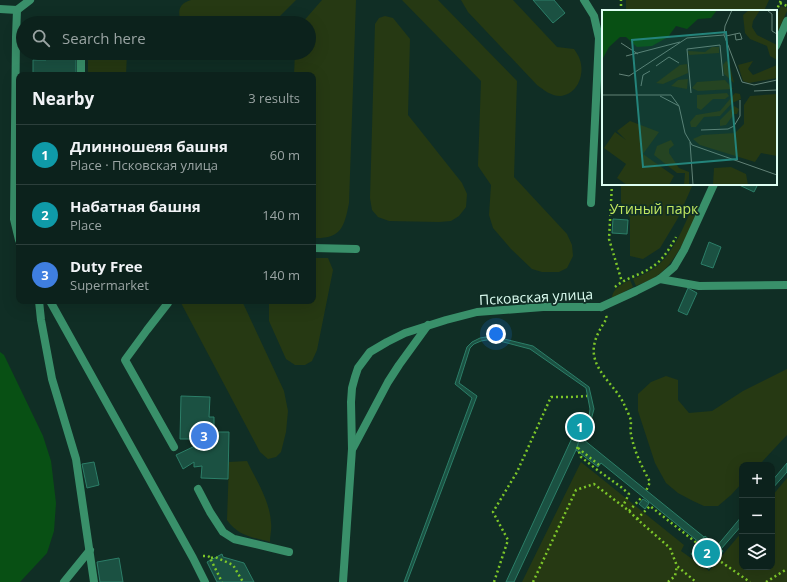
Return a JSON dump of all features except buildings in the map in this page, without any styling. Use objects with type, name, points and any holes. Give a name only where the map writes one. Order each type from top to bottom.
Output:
[{"type":"street","points":[[584,0],[594,16],[599,38],[591,203]]},
{"type":"street","points":[[17,16],[17,10],[26,1]]},
{"type":"street","points":[[0,9],[17,10]]},
{"type":"street","points":[[777,44],[787,21]]},
{"type":"street","points":[[16,37],[14,219],[16,227]]},
{"type":"street","points":[[81,60],[81,72]]},
{"type":"street","name":"Псковская улица","points":[[343,582],[352,449],[352,396],[358,368],[370,352],[405,333],[428,325],[477,312],[543,307],[601,307],[611,303],[660,279],[674,266],[684,250],[714,185]]},
{"type":"street","points":[[316,248],[356,249]]},
{"type":"street","points":[[660,279],[699,286],[787,285]]},
{"type":"street","points":[[39,304],[52,379],[76,459],[94,582]]},
{"type":"street","points":[[52,304],[205,582]]},
{"type":"street","points":[[167,304],[125,360],[174,447]]},
{"type":"street","points":[[352,449],[388,382],[428,325]]},
{"type":"street","points":[[198,489],[223,532],[234,539],[289,552]]},
{"type":"street","points":[[64,582],[90,550]]},
{"type":"path","points":[[620,10],[621,0]]},
{"type":"path","points":[[780,1],[787,6]]},
{"type":"path","points":[[612,185],[609,239],[622,282]]},
{"type":"path","points":[[611,303],[610,298],[617,286],[652,267],[671,247],[678,234]]},
{"type":"path","points":[[607,318],[595,340],[594,354],[598,367],[624,404],[630,421],[630,432],[640,462],[650,482],[646,491]]},
{"type":"path","points":[[494,582],[508,540],[493,512],[516,472],[551,397],[588,396]]},
{"type":"path","points":[[599,465],[577,448],[581,457],[628,494],[623,506]]},
{"type":"path","points":[[533,582],[576,490],[594,484],[629,511],[670,548],[677,566],[696,582]]},
{"type":"path","points":[[629,511],[641,498]]},
{"type":"path","points":[[637,519],[650,506],[698,544]]},
{"type":"path","points":[[222,582],[209,557],[215,557],[233,565],[242,582]]},
{"type":"path","points":[[717,559],[750,582]]},
{"type":"path","points":[[676,582],[675,576],[677,566]]},
{"type":"path","points":[[766,582],[787,569]]},
{"type":"path","points":[[668,582],[675,576]]},
{"type":"green space","points":[[191,0],[296,0],[280,16],[179,16],[181,6]]},
{"type":"green space","points":[[322,0],[356,0],[349,203],[343,225],[340,230],[335,234],[322,238],[316,238],[316,72],[294,72],[295,60],[316,60],[316,16],[308,16]]},
{"type":"green space","points":[[402,0],[438,0],[517,81],[514,177],[567,234],[572,245],[573,256],[567,268],[559,272],[542,272],[532,269],[511,249],[493,228],[489,215],[491,185],[478,166],[481,81]]},
{"type":"green space","points":[[461,0],[513,0],[557,47],[574,49],[579,57],[581,66],[580,78],[575,88],[566,95],[557,96],[537,85],[468,12]]},
{"type":"green space","points":[[626,0],[769,0],[764,10],[626,10]]},
{"type":"green space","points":[[781,6],[787,8],[777,34],[777,16]]},
{"type":"green space","points":[[385,16],[393,18],[410,39],[408,115],[462,183],[467,194],[466,207],[459,216],[451,221],[389,221],[378,217],[372,210],[370,198],[375,24],[379,18]]},
{"type":"green space","points":[[88,60],[127,60],[126,72],[88,72]]},
{"type":"green space","name":"Утиный парк","points":[[621,185],[693,185],[678,218],[660,248],[643,259],[630,256],[630,218],[621,202]]},
{"type":"green space","points":[[694,204],[701,207],[671,262],[656,277],[636,286],[633,279],[653,269],[672,248]]},
{"type":"green space","points":[[316,258],[328,258],[333,270],[317,350],[312,361],[305,365],[295,365],[286,359],[269,321],[269,304],[316,304]]},
{"type":"green space","points":[[630,280],[633,287],[612,301],[615,290]]},
{"type":"green space","points":[[182,304],[243,304],[284,391],[288,411],[286,432],[281,452],[276,457],[268,459],[260,452]]},
{"type":"green space","points":[[787,369],[787,435],[762,462],[739,462],[739,486],[718,506],[704,506],[678,493],[666,483],[655,463],[638,411],[638,394],[651,382],[666,376],[678,380],[678,400],[689,413],[712,411],[743,391]]},
{"type":"green space","points":[[247,461],[268,507],[271,525],[270,542],[241,533],[227,520],[229,462]]},
{"type":"green space","points":[[581,462],[684,545],[681,551],[709,571],[739,536],[739,570],[775,570],[775,492],[787,478],[787,582],[522,582]]},
{"type":"shaded area","points":[[0,352],[4,355],[43,436],[51,461],[56,503],[54,531],[47,553],[20,582],[0,582]]},
{"type":"place","name":"Длинношеяя башня","points":[[580,427]]},
{"type":"place","name":"Duty Free","points":[[204,436]]},
{"type":"place","name":"Набатная башня","points":[[707,553]]}]
